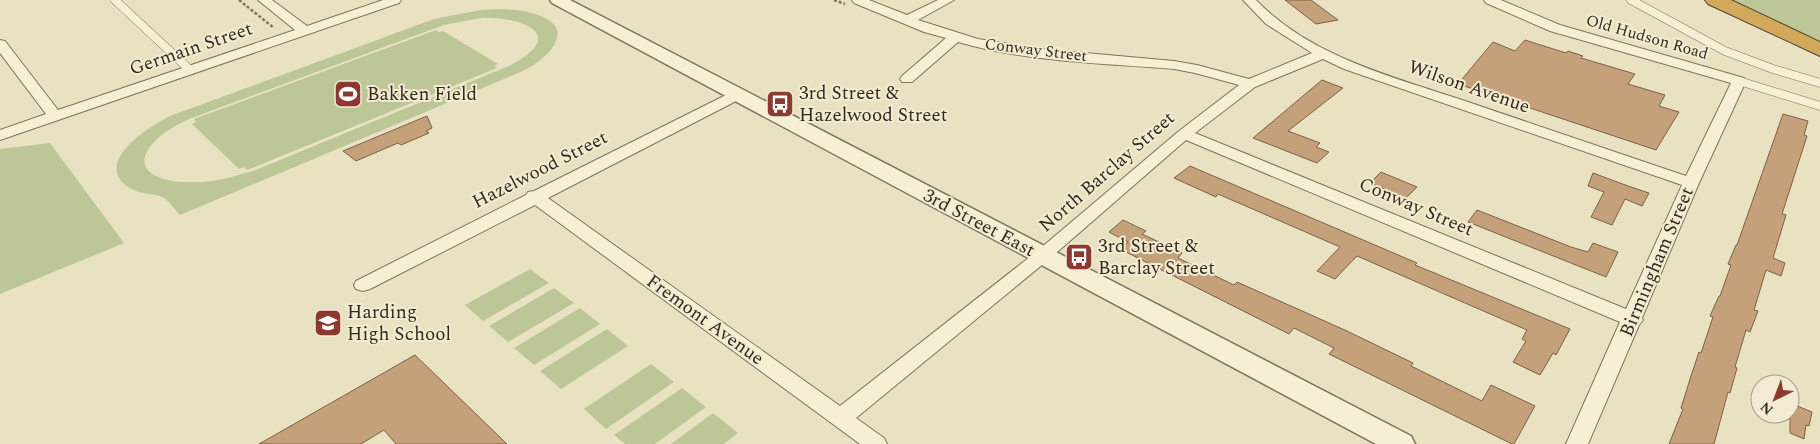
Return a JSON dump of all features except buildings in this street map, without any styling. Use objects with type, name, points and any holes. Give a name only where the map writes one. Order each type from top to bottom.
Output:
[{"type":"highway","points":[[1715,0],[1820,50]]},
{"type":"street","points":[[264,0],[304,30]]},
{"type":"street","name":"Germain Street","points":[[0,135],[395,0]]},
{"type":"street","name":"3rd Street East","points":[[558,0],[1400,444]]},
{"type":"street","name":"Conway Street","points":[[858,0],[954,38],[1008,49],[1174,65],[1197,69],[1250,84]]},
{"type":"street","points":[[908,20],[948,0]]},
{"type":"street","name":"Wilson Avenue","points":[[1248,0],[1284,32],[1322,54],[1382,78],[1691,183]]},
{"type":"street","name":"Old Hudson Road","points":[[1490,0],[1555,28],[1739,81]]},
{"type":"street","points":[[907,79],[954,38]]},
{"type":"street","points":[[0,44],[55,116]]},
{"type":"street","name":"North Barclay Street","points":[[840,418],[1042,256],[1184,134],[1250,84],[1322,54]]},
{"type":"street","name":"Birmingham Street","points":[[1577,444],[1633,320],[1691,183],[1739,81]]},
{"type":"street","name":"Hazelwood Street","points":[[362,285],[534,196],[737,95]]},
{"type":"street","name":"Conway Street","points":[[1184,134],[1633,320]]},
{"type":"street","name":"Fremont Avenue","points":[[534,196],[876,444]]},
{"type":"lane","points":[[115,0],[190,70]]},
{"type":"lane","points":[[1631,0],[1725,51],[1773,70],[1820,83]]},
{"type":"lane","points":[[1739,81],[1820,106]]},
{"type":"path","points":[[240,0],[279,32]]},
{"type":"green space","points":[[1720,0],[1820,0],[1820,47]]},
{"type":"green space","points":[[480,10],[516,10],[538,15],[550,21],[556,29],[558,36],[541,60],[523,71],[180,215],[164,198],[132,190],[119,177],[117,167],[120,156],[128,146],[138,136],[170,116],[434,19]],"holes":[[[480,18],[495,18],[522,24],[532,29],[538,36],[537,44],[528,54],[511,65],[240,175],[211,181],[182,182],[156,176],[146,166],[144,160],[147,151],[154,142],[175,126],[189,119],[444,25]]]},
{"type":"green space","name":"Bakken Field","points":[[436,30],[439,32],[443,31],[498,64],[494,66],[497,68],[247,170],[244,167],[239,169],[192,124],[196,122],[194,119]]},
{"type":"green space","points":[[50,143],[124,243],[0,294],[0,149]]},
{"type":"green space","points":[[530,269],[549,283],[483,321],[465,305]]},
{"type":"green space","points":[[554,288],[574,303],[508,342],[489,326]]},
{"type":"green space","points":[[580,308],[600,324],[534,365],[514,348]]},
{"type":"green space","points":[[607,329],[628,346],[561,389],[540,371]]},
{"type":"green space","points":[[651,364],[674,382],[606,429],[584,409]]},
{"type":"green space","points":[[682,388],[706,407],[655,444],[625,444],[614,435]]},
{"type":"green space","points":[[713,413],[738,433],[724,444],[671,444]]},
{"type":"place","name":"Bakken Field","points":[[348,94]]},
{"type":"place","name":"3rd Street & Hazelwood Street","points":[[780,104]]},
{"type":"place","name":"3rd Street & Barclay Street","points":[[1079,257]]},
{"type":"place","name":"Harding High School","points":[[328,323]]}]
